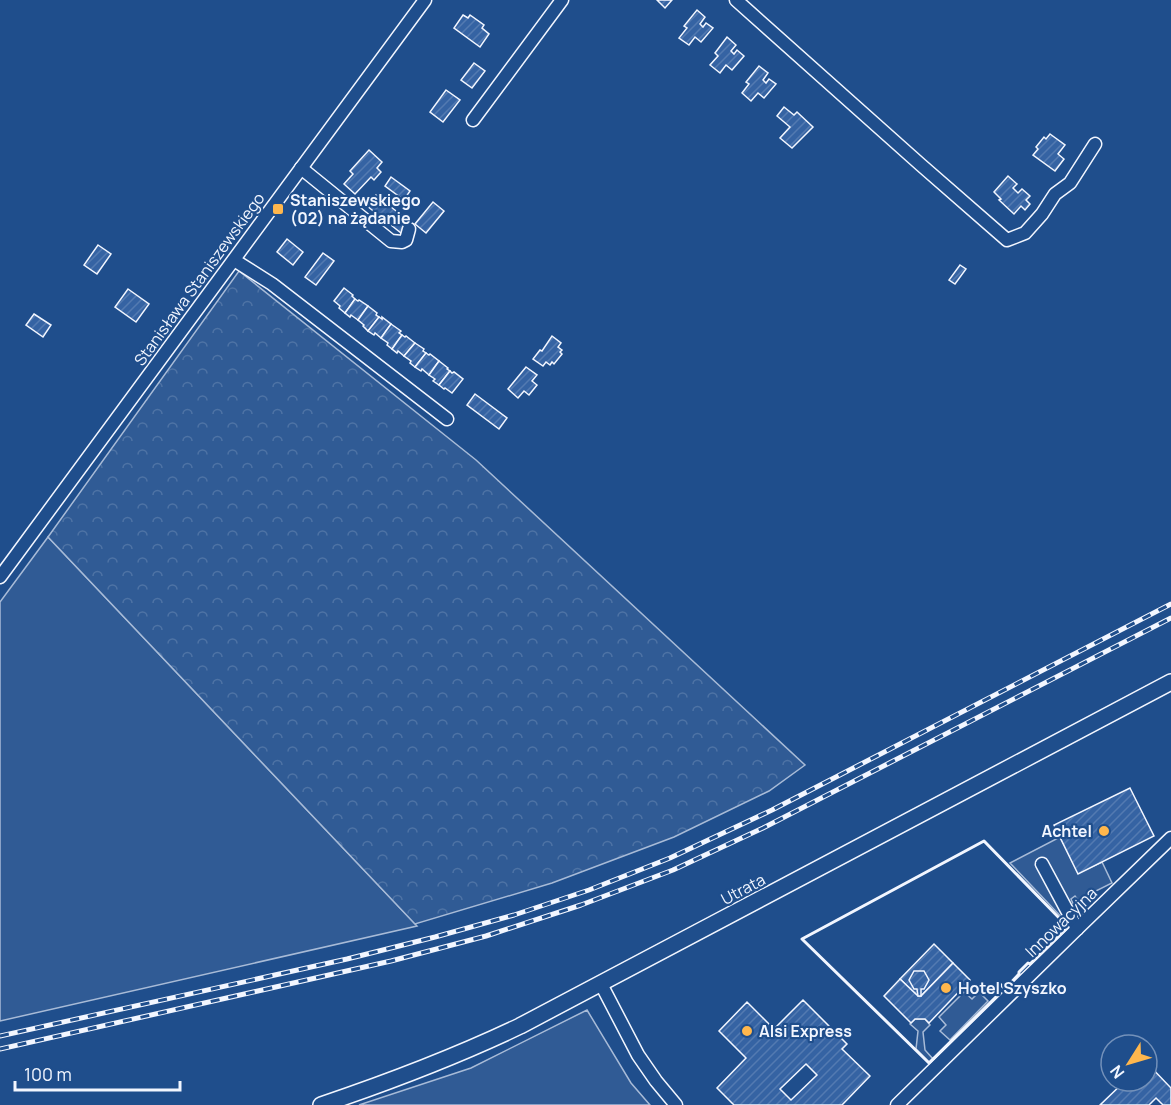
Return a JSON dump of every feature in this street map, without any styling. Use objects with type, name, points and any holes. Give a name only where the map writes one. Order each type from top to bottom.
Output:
[{"type":"main road","name":"Utrata","points":[[321,1105],[401,1077],[471,1049],[520,1026],[1171,682]]},
{"type":"street","name":"Stanisława Staniszewskiego","points":[[0,577],[425,0]]},
{"type":"street","points":[[473,120],[562,0]]},
{"type":"street","points":[[736,0],[1007,240],[1025,233],[1042,214],[1055,194],[1070,183],[1095,144]]},
{"type":"street","points":[[301,168],[391,241],[406,240],[409,228]]},
{"type":"street","points":[[234,260],[272,284],[447,419]]},
{"type":"street","name":"Innowacyjna","points":[[897,1105],[1171,838]]},
{"type":"street","points":[[1042,864],[1077,928]]},
{"type":"street","points":[[600,984],[638,1055],[656,1082],[676,1105]]},
{"type":"shaded area","points":[[48,537],[417,926],[0,1021],[0,602]]},
{"type":"shaded area","points":[[1060,837],[1078,873],[1102,862],[1112,883],[1078,900],[1075,896],[1071,899],[1077,912],[1067,923],[1010,863]]},
{"type":"shaded area","points":[[964,992],[972,999],[979,992],[988,1001],[950,1040],[940,1031],[946,1025],[939,1017]]},
{"type":"shaded area","points":[[587,1010],[631,1083],[650,1105],[359,1105],[471,1068]]},
{"type":"shaded area","points":[[915,1019],[925,1019],[930,1025],[923,1032],[925,1050],[933,1059],[929,1062],[916,1049],[918,1031],[910,1024]]},
{"type":"green space","points":[[239,271],[476,460],[805,765],[769,791],[674,837],[552,883],[415,924],[48,537]]},
{"type":"building","points":[[657,0],[672,0],[665,8]]},
{"type":"building","points":[[697,10],[705,17],[700,24],[703,27],[706,23],[713,28],[701,42],[695,37],[689,45],[679,38],[687,28],[684,26]]},
{"type":"building","points":[[463,15],[468,18],[470,15],[484,25],[482,28],[489,34],[480,47],[454,28]]},
{"type":"building","points":[[727,37],[736,45],[731,51],[734,54],[737,50],[744,56],[732,70],[726,65],[720,73],[710,65],[718,56],[715,53]]},
{"type":"building","points":[[474,63],[485,71],[472,88],[461,80]]},
{"type":"building","points":[[759,66],[768,73],[763,80],[766,83],[769,79],[776,84],[764,98],[758,93],[751,101],[742,93],[749,84],[746,82]]},
{"type":"building","points":[[446,90],[460,100],[443,122],[430,112]]},
{"type":"building","points":[[784,107],[794,115],[797,112],[813,127],[792,148],[780,138],[790,127],[777,116]]},
{"type":"building","points":[[1050,134],[1065,145],[1058,154],[1064,159],[1055,171],[1033,155],[1044,137],[1046,139]]},
{"type":"building","points":[[369,150],[382,162],[377,168],[381,172],[374,180],[371,177],[355,194],[344,184],[353,174],[350,171]]},
{"type":"building","points":[[1008,176],[1017,184],[1013,188],[1018,193],[1022,189],[1030,196],[1026,200],[1030,204],[1025,210],[1021,206],[1014,214],[994,192]]},
{"type":"building","points":[[391,177],[410,191],[404,200],[385,186]]},
{"type":"building","points":[[376,195],[410,222],[401,233],[367,206]]},
{"type":"building","points":[[433,202],[444,211],[426,233],[415,224]]},
{"type":"building","points":[[287,239],[303,252],[293,265],[277,252]]},
{"type":"building","points":[[98,245],[111,254],[97,274],[84,265]]},
{"type":"building","points":[[323,253],[334,261],[316,285],[305,277]]},
{"type":"building","points":[[960,265],[966,269],[955,284],[949,280]]},
{"type":"building","points":[[344,288],[355,299],[345,313],[334,301]]},
{"type":"building","points":[[128,289],[149,304],[136,322],[115,307]]},
{"type":"building","points":[[355,299],[368,306],[358,320],[345,313]]},
{"type":"building","points":[[368,306],[379,317],[368,331],[358,320]]},
{"type":"building","points":[[34,314],[51,325],[43,337],[26,325]]},
{"type":"building","points":[[379,317],[391,324],[381,338],[368,331]]},
{"type":"building","points":[[391,324],[401,331],[399,333],[402,335],[392,349],[381,338]]},
{"type":"building","points":[[402,335],[415,343],[404,356],[392,349]]},
{"type":"building","points":[[552,336],[561,343],[558,347],[562,350],[560,352],[562,354],[554,364],[552,362],[550,365],[546,362],[543,366],[533,359],[540,350],[542,351]]},
{"type":"building","points":[[415,343],[426,353],[415,367],[404,356]]},
{"type":"building","points":[[426,353],[439,361],[429,375],[415,367]]},
{"type":"building","points":[[439,361],[450,371],[439,385],[429,375]]},
{"type":"building","points":[[526,367],[537,375],[532,381],[537,385],[529,395],[524,391],[518,398],[508,389]]},
{"type":"building","points":[[450,371],[463,379],[452,393],[439,385]]},
{"type":"building","points":[[475,394],[507,418],[499,429],[467,405]]},
{"type":"building","name":"Achtel","points":[[1130,788],[1154,836],[1078,874],[1054,825]]},
{"type":"building","points":[[934,944],[953,963],[921,996],[918,996],[900,979]]},
{"type":"building","name":"Hotel Szyszko","points":[[953,963],[970,980],[929,1023],[925,1019],[915,1019],[911,1023],[884,996],[900,979],[918,996],[921,996]]},
{"type":"building","points":[[914,971],[924,971],[929,980],[924,989],[921,989],[921,996],[918,996],[917,989],[914,989],[909,980]]},
{"type":"building","points":[[803,1000],[847,1044],[842,1049],[870,1076],[842,1105],[734,1105],[717,1088],[746,1058],[719,1031],[747,1002],[774,1029]],"holes":[[[806,1064],[817,1075],[791,1100],[780,1089]]]},
{"type":"building","points":[[1159,1076],[1171,1088],[1171,1105],[1163,1105],[1156,1098],[1149,1105],[1100,1105],[1112,1093],[1159,1093]]},
{"type":"railway","points":[[0,1036],[347,959],[514,915],[589,890],[670,858],[772,810],[1171,604]]},
{"type":"railway","points":[[0,1049],[391,961],[486,936],[581,905],[673,870],[763,828],[1171,618]]},
{"type":"wall","points":[[984,841],[1068,927],[1030,964],[1028,963],[1005,989],[1000,984],[995,989],[999,994],[929,1063],[802,939],[984,841]]},
{"type":"place","name":"Staniszewskiego (02) na żądanie","points":[[278,209]]},
{"type":"place","name":"Achtel","points":[[1104,831]]},
{"type":"place","name":"Hotel Szyszko","points":[[946,988]]},
{"type":"place","name":"Alsi Express","points":[[747,1031]]}]
